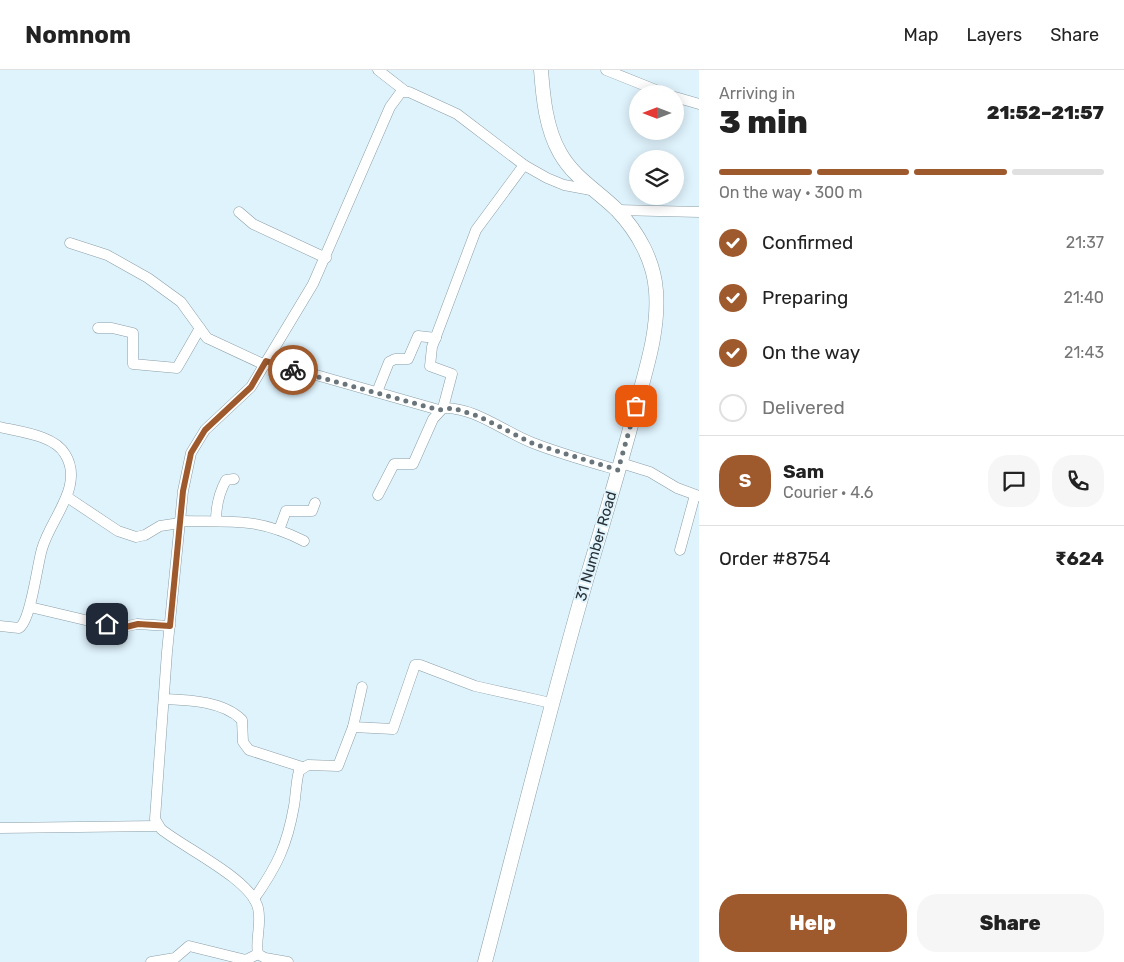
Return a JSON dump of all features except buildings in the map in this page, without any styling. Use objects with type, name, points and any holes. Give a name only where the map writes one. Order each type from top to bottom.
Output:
[{"type":"main road","name":"31 Number Road","points":[[485,962],[551,703],[620,467],[654,335],[656,291],[648,257],[634,230],[617,210],[591,190],[561,155],[554,140],[544,104],[541,70]]},
{"type":"street","points":[[378,70],[404,91],[457,114],[524,165],[564,185],[591,190]]},
{"type":"street","points":[[606,70],[644,85]]},
{"type":"street","points":[[157,826],[155,814],[180,522],[185,479],[195,445],[212,423],[251,387],[313,284],[326,258],[390,106],[397,95],[404,91]]},
{"type":"street","points":[[684,100],[699,104]]},
{"type":"street","points":[[378,495],[394,464],[413,464],[432,419],[441,410],[452,374],[430,366],[430,355],[476,230],[524,165]]},
{"type":"street","points":[[617,210],[699,212]]},
{"type":"street","points":[[239,212],[253,224],[326,258]]},
{"type":"street","points":[[70,243],[107,255],[148,278],[181,302],[210,341],[266,363],[441,410],[453,408],[478,416],[534,444],[620,467],[650,472],[676,488],[697,495],[680,550]]},
{"type":"street","points":[[98,328],[112,328],[133,333],[133,364],[177,368],[200,328]]},
{"type":"street","points":[[377,392],[389,362],[395,359],[408,359],[416,337],[422,335],[436,338]]},
{"type":"street","points":[[0,427],[50,440],[62,448],[70,467],[70,488],[43,546],[35,575],[30,607],[21,627],[0,626]]},
{"type":"street","points":[[216,521],[217,503],[223,486],[226,480],[234,479]]},
{"type":"street","points":[[67,497],[118,531],[136,537],[145,535],[160,526],[180,522],[246,521],[279,530],[304,541]]},
{"type":"street","points":[[279,530],[286,511],[312,511],[315,503]]},
{"type":"street","points":[[30,607],[119,628],[138,624],[170,626]]},
{"type":"street","points":[[353,727],[392,729],[396,723],[411,670],[417,664],[475,686],[551,703]]},
{"type":"street","points":[[254,899],[275,868],[284,848],[294,805],[298,775],[302,768],[312,764],[338,766],[353,727],[362,687]]},
{"type":"street","points":[[164,699],[200,702],[226,710],[242,720],[243,742],[249,750],[302,768]]},
{"type":"street","points":[[0,828],[157,826],[231,877],[254,899],[259,916],[258,954]]},
{"type":"street","points":[[151,962],[176,958],[189,946],[243,960],[250,960],[258,954]]},
{"type":"street","points":[[258,954],[265,958],[288,962]]},
{"type":"way so far","points":[[293,370],[439,410],[453,408],[478,416],[512,435],[534,444],[618,470],[636,406]]},
{"type":"route","points":[[107,624],[119,628],[138,624],[170,626],[183,491],[191,453],[205,430],[251,387],[266,361],[293,370]]}]
